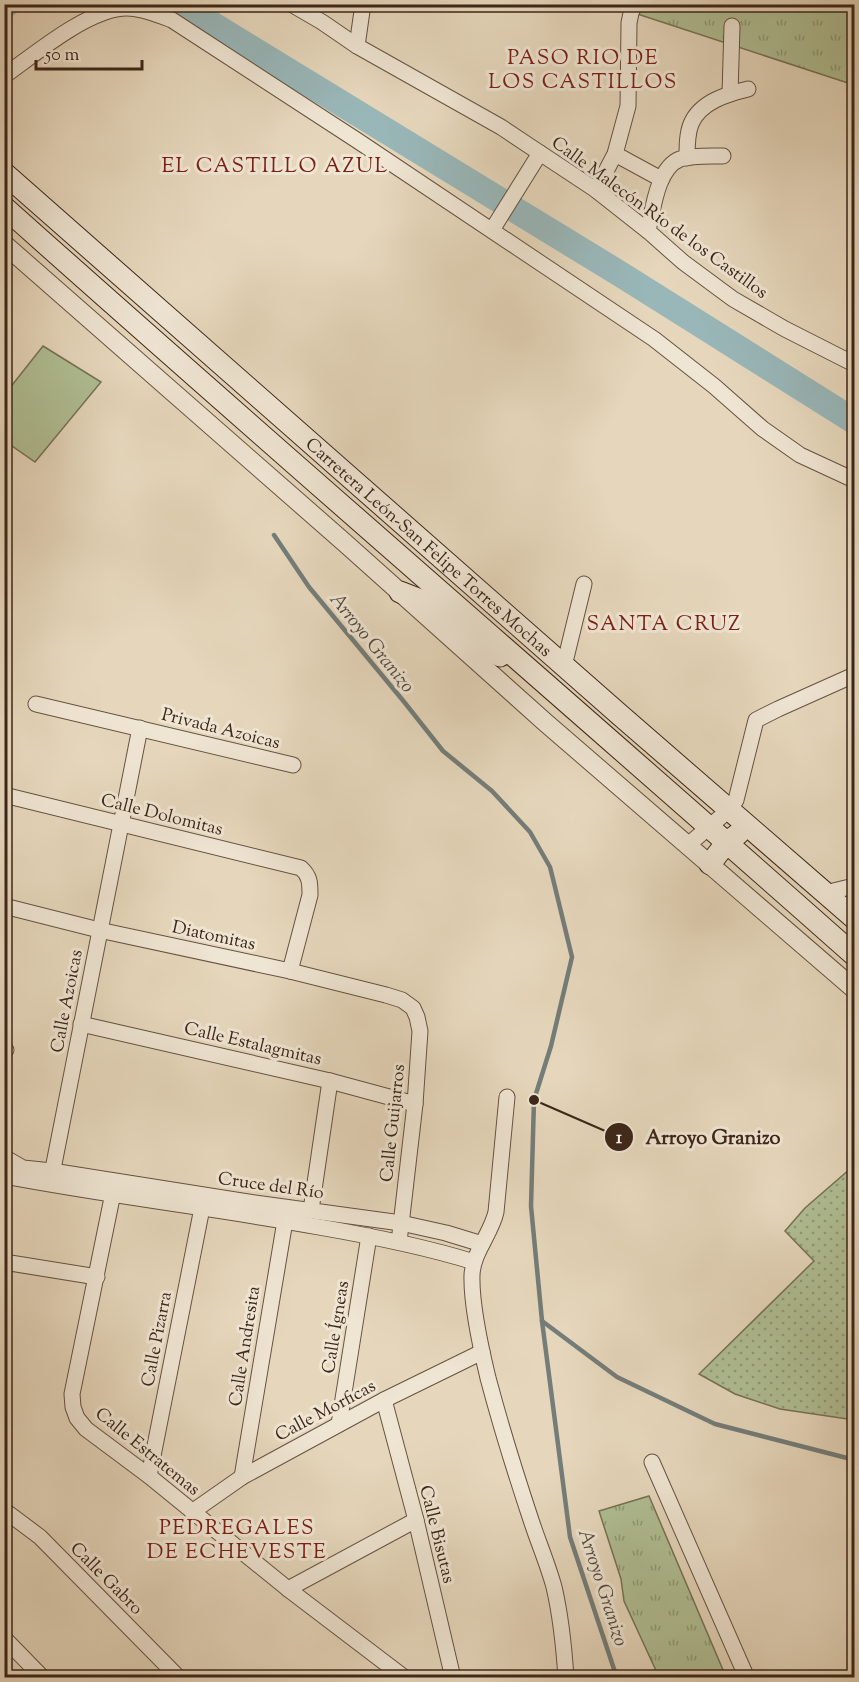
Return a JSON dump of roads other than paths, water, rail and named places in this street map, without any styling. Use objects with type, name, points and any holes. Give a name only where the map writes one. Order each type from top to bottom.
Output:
[{"type":"main road","name":"Carretera León-San Felipe Torres Mochas","points":[[4,173],[564,666],[855,918]]},
{"type":"main road","points":[[4,207],[196,379],[855,955]]},
{"type":"main road","points":[[400,592],[418,599],[493,653],[529,668]]},
{"type":"main road","points":[[710,864],[727,842],[737,834],[746,835],[786,869],[817,886]]},
{"type":"street","name":"Calle Malecón Río de los Castillos","points":[[291,4],[357,46],[501,127],[596,190],[683,262],[733,299],[785,329],[855,364]]},
{"type":"street","points":[[357,46],[363,4]]},
{"type":"street","points":[[596,190],[615,154],[628,106],[629,23],[635,4]]},
{"type":"street","points":[[4,76],[84,22],[101,14],[119,8],[139,10],[172,20],[368,147],[654,339],[714,386],[763,429],[800,455],[855,480]]},
{"type":"street","points":[[730,94],[732,26]]},
{"type":"street","points":[[687,158],[691,125],[701,110],[714,101],[748,89]]},
{"type":"street","points":[[492,230],[540,153]]},
{"type":"street","points":[[615,154],[661,178]]},
{"type":"street","points":[[648,231],[661,178],[667,168],[674,162],[687,158],[723,156]]},
{"type":"street","points":[[4,244],[546,723],[855,989]]},
{"type":"street","points":[[564,666],[584,584]]},
{"type":"street","points":[[688,844],[730,809],[739,792],[756,720],[778,708],[855,675]]},
{"type":"street","name":"Privada Azoicas","points":[[36,704],[293,765]]},
{"type":"street","name":"Privada Azoicas","points":[[121,824],[140,728]]},
{"type":"street","name":"Calle Dolomitas","points":[[4,795],[301,868],[309,875],[309,895],[290,971]]},
{"type":"street","name":"Calle Azoicas","points":[[51,1178],[121,824]]},
{"type":"street","points":[[817,886],[855,886]]},
{"type":"street","name":"Diatomitas","points":[[4,906],[99,930],[290,971],[386,995],[402,1000],[413,1008]]},
{"type":"street","name":"Calle Guijarros","points":[[399,1242],[415,1104],[420,1031],[413,1008]]},
{"type":"street","name":"Calle Estalagmitas","points":[[81,1024],[330,1081],[415,1104]]},
{"type":"street","points":[[311,1210],[330,1081]]},
{"type":"street","points":[[507,1097],[496,1212],[494,1222],[474,1262],[472,1284],[482,1352],[494,1401],[559,1610],[566,1677]]},
{"type":"street","points":[[4,1157],[23,1168],[51,1178]]},
{"type":"street","points":[[4,1176],[51,1178]]},
{"type":"street","name":"Cruce del Río","points":[[51,1178],[113,1193],[369,1236],[436,1250],[474,1262]]},
{"type":"street","name":"Cruce del Río","points":[[51,1178],[401,1222],[482,1244]]},
{"type":"street","name":"Calle Estratemas","points":[[113,1193],[72,1394],[77,1418],[86,1429],[149,1476],[288,1589],[405,1677]]},
{"type":"street","name":"Calle Pizarra","points":[[149,1476],[202,1208]]},
{"type":"street","name":"Calle Andresita","points":[[242,1477],[285,1221]]},
{"type":"street","name":"Calle Ígneas","points":[[339,1424],[369,1236]]},
{"type":"street","points":[[4,1262],[97,1277]]},
{"type":"street","name":"Calle Morficas","points":[[192,1512],[242,1477],[339,1424],[482,1352]]},
{"type":"street","name":"Calle Bisutas","points":[[384,1401],[416,1520],[453,1677]]},
{"type":"street","points":[[652,1462],[747,1677]]},
{"type":"street","name":"Calle Gabro","points":[[4,1510],[40,1537],[179,1677]]},
{"type":"street","points":[[288,1589],[416,1520]]},
{"type":"street","points":[[4,1638],[44,1677]]},
{"type":"waterway","points":[[179,4],[625,277],[854,421]]},
{"type":"waterway","name":"Arroyo Granizo","points":[[274,535],[309,587],[443,751],[492,791],[530,832],[550,867],[572,957],[551,1046],[534,1100],[531,1206],[542,1321],[570,1537],[617,1678]]},
{"type":"waterway","points":[[542,1321],[617,1377],[715,1424],[854,1458]]},
{"type":"place","name":"Arroyo Granizo","points":[[534,1100]]},
{"type":"district","name":"PASO RIO DE LOS CASTILLOS","points":[[583,69]]},
{"type":"district","name":"EL CASTILLO AZUL","points":[[275,165]]},
{"type":"district","name":"SANTA CRUZ","points":[[664,623]]},
{"type":"district","name":"PEDREGALES DE ECHEVESTE","points":[[237,1539]]}]
